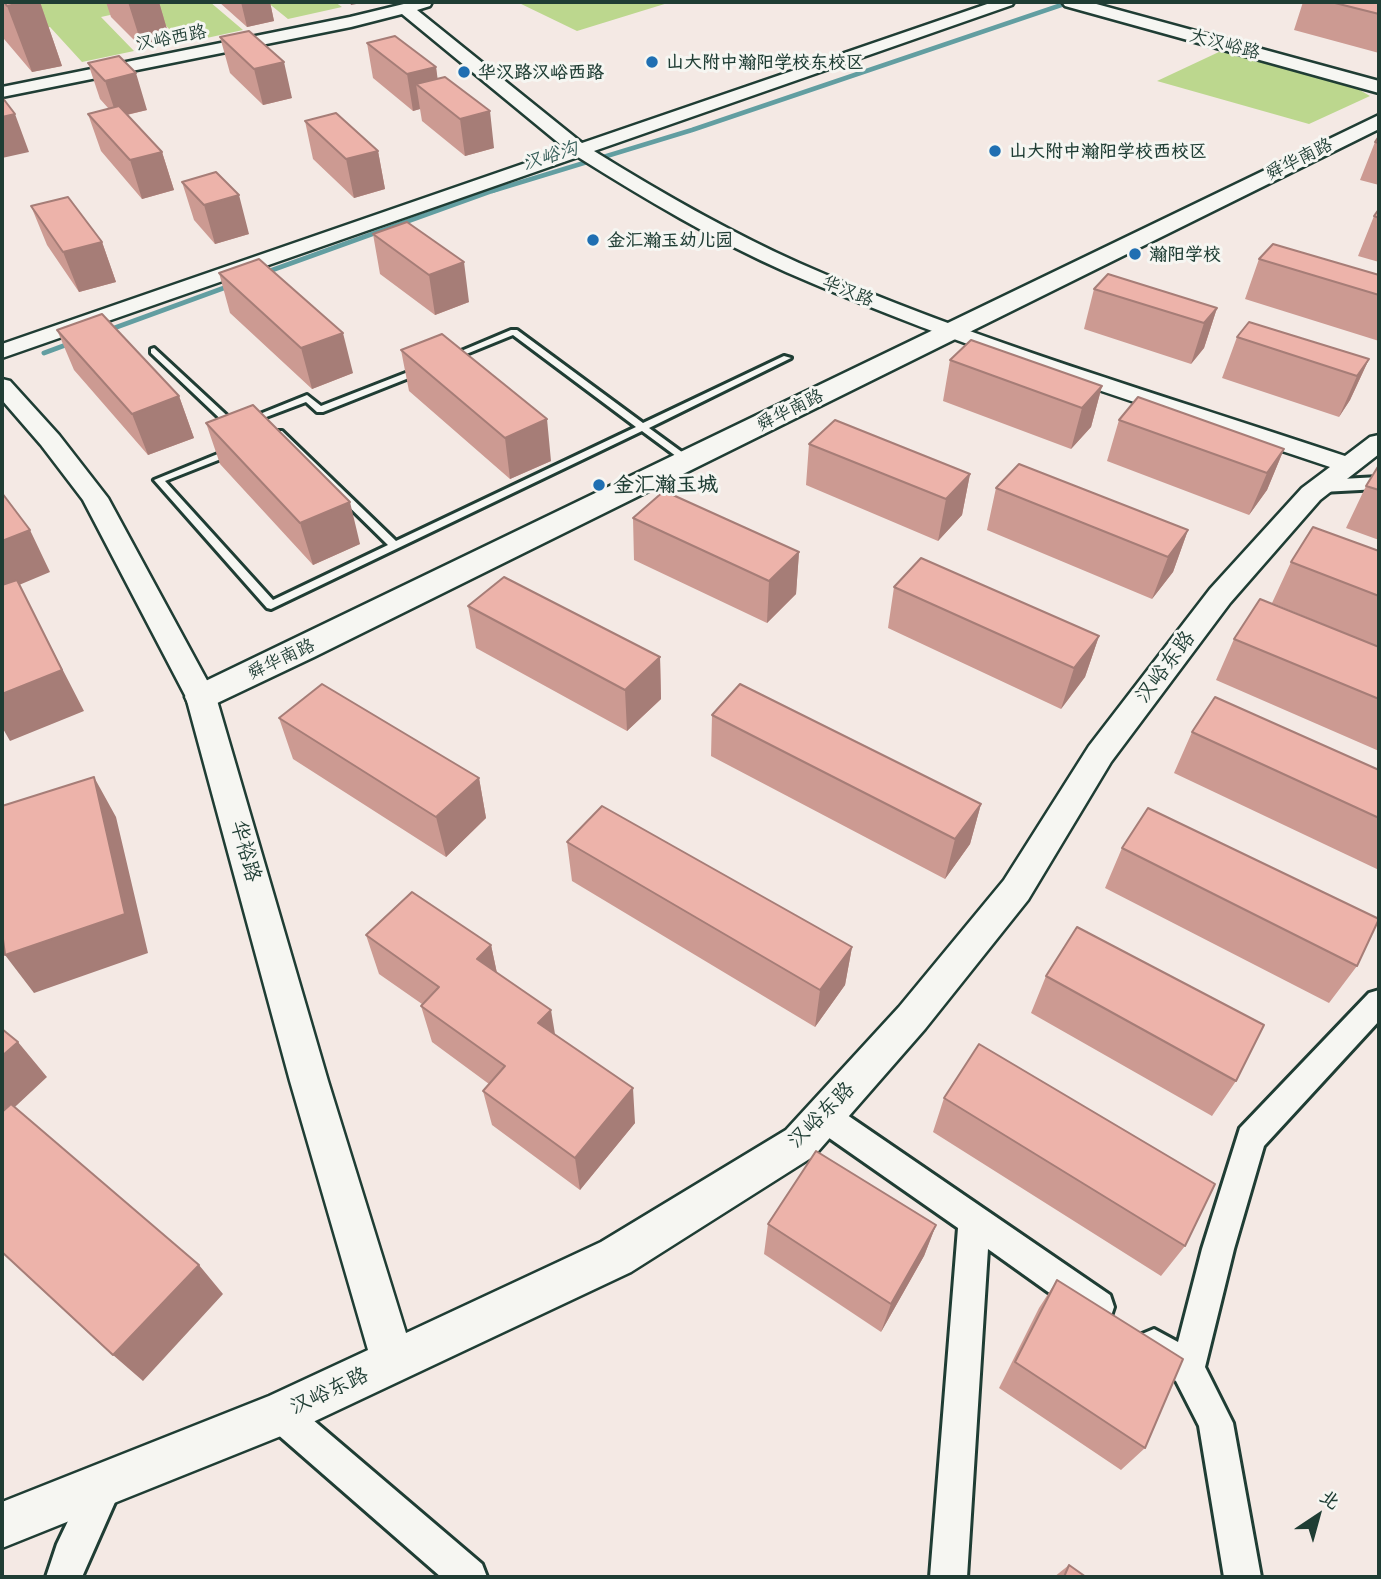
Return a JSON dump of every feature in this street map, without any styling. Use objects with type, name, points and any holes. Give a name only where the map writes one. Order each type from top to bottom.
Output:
[{"type":"main road","name":"大汉峪路","points":[[1073,2],[1379,87]]},
{"type":"main road","name":"大汉峪路","points":[[1116,2],[1379,75]]},
{"type":"main road","name":"舜华南路","points":[[201,697],[1379,121]]},
{"type":"street","name":"汉峪西路","points":[[2,92],[428,2]]},
{"type":"street","points":[[2,351],[589,156],[1007,2]]},
{"type":"street","name":"华汉路","points":[[405,8],[589,156],[664,203],[792,267],[952,332],[1334,475]]},
{"type":"street","name":"华裕路","points":[[2,386],[50,440],[95,498],[201,697],[309,1081],[393,1362]]},
{"type":"street","name":"汉峪东路","points":[[2,1525],[280,1414],[616,1257],[800,1143],[912,1018],[1016,890],[1100,754],[1220,596],[1334,475],[1379,442]]},
{"type":"street","points":[[1334,475],[1379,483]]},
{"type":"street","points":[[1188,1369],[1218,1249],[1251,1138],[1379,1002]]},
{"type":"street","points":[[823,1116],[1188,1369],[1216,1423],[1242,1577]]},
{"type":"street","points":[[949,1577],[974,1221]]},
{"type":"street","points":[[280,1414],[469,1577]]},
{"type":"street","points":[[64,1577],[70,1557],[106,1484]]},
{"type":"lane","points":[[154,351],[231,427],[307,397],[320,410],[514,332],[687,460]]},
{"type":"lane","points":[[244,447],[159,480],[271,605],[787,358]]},
{"type":"lane","points":[[268,437],[280,432],[395,546]]},
{"type":"green space","points":[[2,2],[210,2],[243,30],[184,43],[146,7],[101,17],[134,51],[82,62],[50,27],[2,37]]},
{"type":"green space","points":[[267,2],[335,2],[342,7],[288,19]]},
{"type":"green space","points":[[517,2],[671,2],[577,31]]},
{"type":"green space","points":[[1221,51],[1358,89],[1370,96],[1309,124],[1157,81]]},
{"type":"building","points":[[4,2],[26,2],[7,6]]},
{"type":"building","points":[[1331,2],[1379,2],[1379,14]]},
{"type":"building","points":[[249,31],[284,62],[254,69],[220,37]]},
{"type":"building","points":[[395,36],[436,67],[407,74],[367,43]]},
{"type":"building","points":[[119,56],[136,73],[105,81],[88,63]]},
{"type":"building","points":[[445,77],[490,111],[460,119],[416,84]]},
{"type":"building","points":[[2,97],[15,114],[2,117]]},
{"type":"building","points":[[119,106],[162,152],[130,160],[88,114]]},
{"type":"building","points":[[336,113],[378,151],[346,159],[305,121]]},
{"type":"building","points":[[216,172],[239,195],[204,205],[182,182]]},
{"type":"building","points":[[68,197],[102,242],[63,252],[31,206]]},
{"type":"building","points":[[407,222],[464,262],[429,275],[373,234]]},
{"type":"building","points":[[1273,244],[1379,275],[1379,295],[1259,259]]},
{"type":"building","points":[[259,259],[343,333],[301,348],[219,273]]},
{"type":"building","points":[[1108,274],[1217,308],[1204,323],[1094,289]]},
{"type":"building","points":[[102,314],[179,396],[132,414],[57,330]]},
{"type":"building","points":[[1249,322],[1369,359],[1357,376],[1237,337]]},
{"type":"building","points":[[442,334],[547,419],[505,438],[401,350]]},
{"type":"building","points":[[971,340],[1102,386],[1082,408],[950,360]]},
{"type":"building","points":[[1138,397],[1284,449],[1267,473],[1119,420]]},
{"type":"building","points":[[253,405],[350,502],[300,523],[206,423]]},
{"type":"building","points":[[835,420],[970,474],[946,499],[809,444]]},
{"type":"building","points":[[1019,464],[1188,530],[1168,557],[996,488]]},
{"type":"building","points":[[1379,465],[1379,490],[1366,486]]},
{"type":"building","points":[[664,491],[799,552],[769,581],[633,518]]},
{"type":"building","points":[[2,493],[30,530],[2,541]]},
{"type":"building","points":[[1313,527],[1379,551],[1379,596],[1291,562]]},
{"type":"building","points":[[921,558],[1099,636],[1074,668],[894,587]]},
{"type":"building","points":[[504,577],[660,657],[625,690],[468,606]]},
{"type":"building","points":[[17,580],[62,670],[2,694],[2,585]]},
{"type":"building","points":[[1260,599],[1379,647],[1379,699],[1234,639]]},
{"type":"building","points":[[322,684],[479,778],[436,817],[279,718]]},
{"type":"building","points":[[740,684],[981,804],[955,839],[712,715]]},
{"type":"building","points":[[1215,697],[1379,770],[1379,818],[1192,732]]},
{"type":"building","points":[[94,777],[125,914],[5,955],[2,931],[2,806]]},
{"type":"building","points":[[602,806],[852,947],[820,990],[567,842]]},
{"type":"building","points":[[1148,808],[1379,919],[1357,966],[1122,848]]},
{"type":"building","points":[[412,892],[491,945],[477,959],[551,1010],[538,1023],[633,1088],[575,1158],[483,1091],[505,1066],[421,1006],[439,987],[366,935]]},
{"type":"building","points":[[1077,927],[1264,1025],[1236,1081],[1046,976]]},
{"type":"building","points":[[2,1029],[18,1042],[2,1056]]},
{"type":"building","points":[[979,1044],[1215,1184],[1185,1246],[944,1098]]},
{"type":"building","points":[[11,1104],[199,1265],[113,1355],[2,1252],[2,1112]]},
{"type":"building","points":[[816,1151],[936,1225],[891,1304],[768,1224]]},
{"type":"building","points":[[1057,1280],[1183,1359],[1145,1448],[1015,1362]]},
{"type":"building","points":[[1069,1565],[1086,1577],[1064,1577]]},
{"type":"waterway","name":"汉峪沟","points":[[492,191],[692,130],[1070,2]]},
{"type":"waterway","name":"汉峪沟","points":[[264,273],[497,189]]},
{"type":"waterway","name":"汉峪沟","points":[[106,331],[232,285]]},
{"type":"waterway","name":"汉峪沟","points":[[44,353],[71,343]]},
{"type":"place","name":"山大附中瀚阳学校东校区","points":[[652,62]]},
{"type":"place","name":"华汉路汉峪西路","points":[[464,72]]},
{"type":"place","name":"山大附中瀚阳学校西校区","points":[[995,151]]},
{"type":"place","name":"金汇瀚玉幼儿园","points":[[593,240]]},
{"type":"place","name":"瀚阳学校","points":[[1135,254]]},
{"type":"place","name":"金汇瀚玉城","points":[[599,485]]}]
